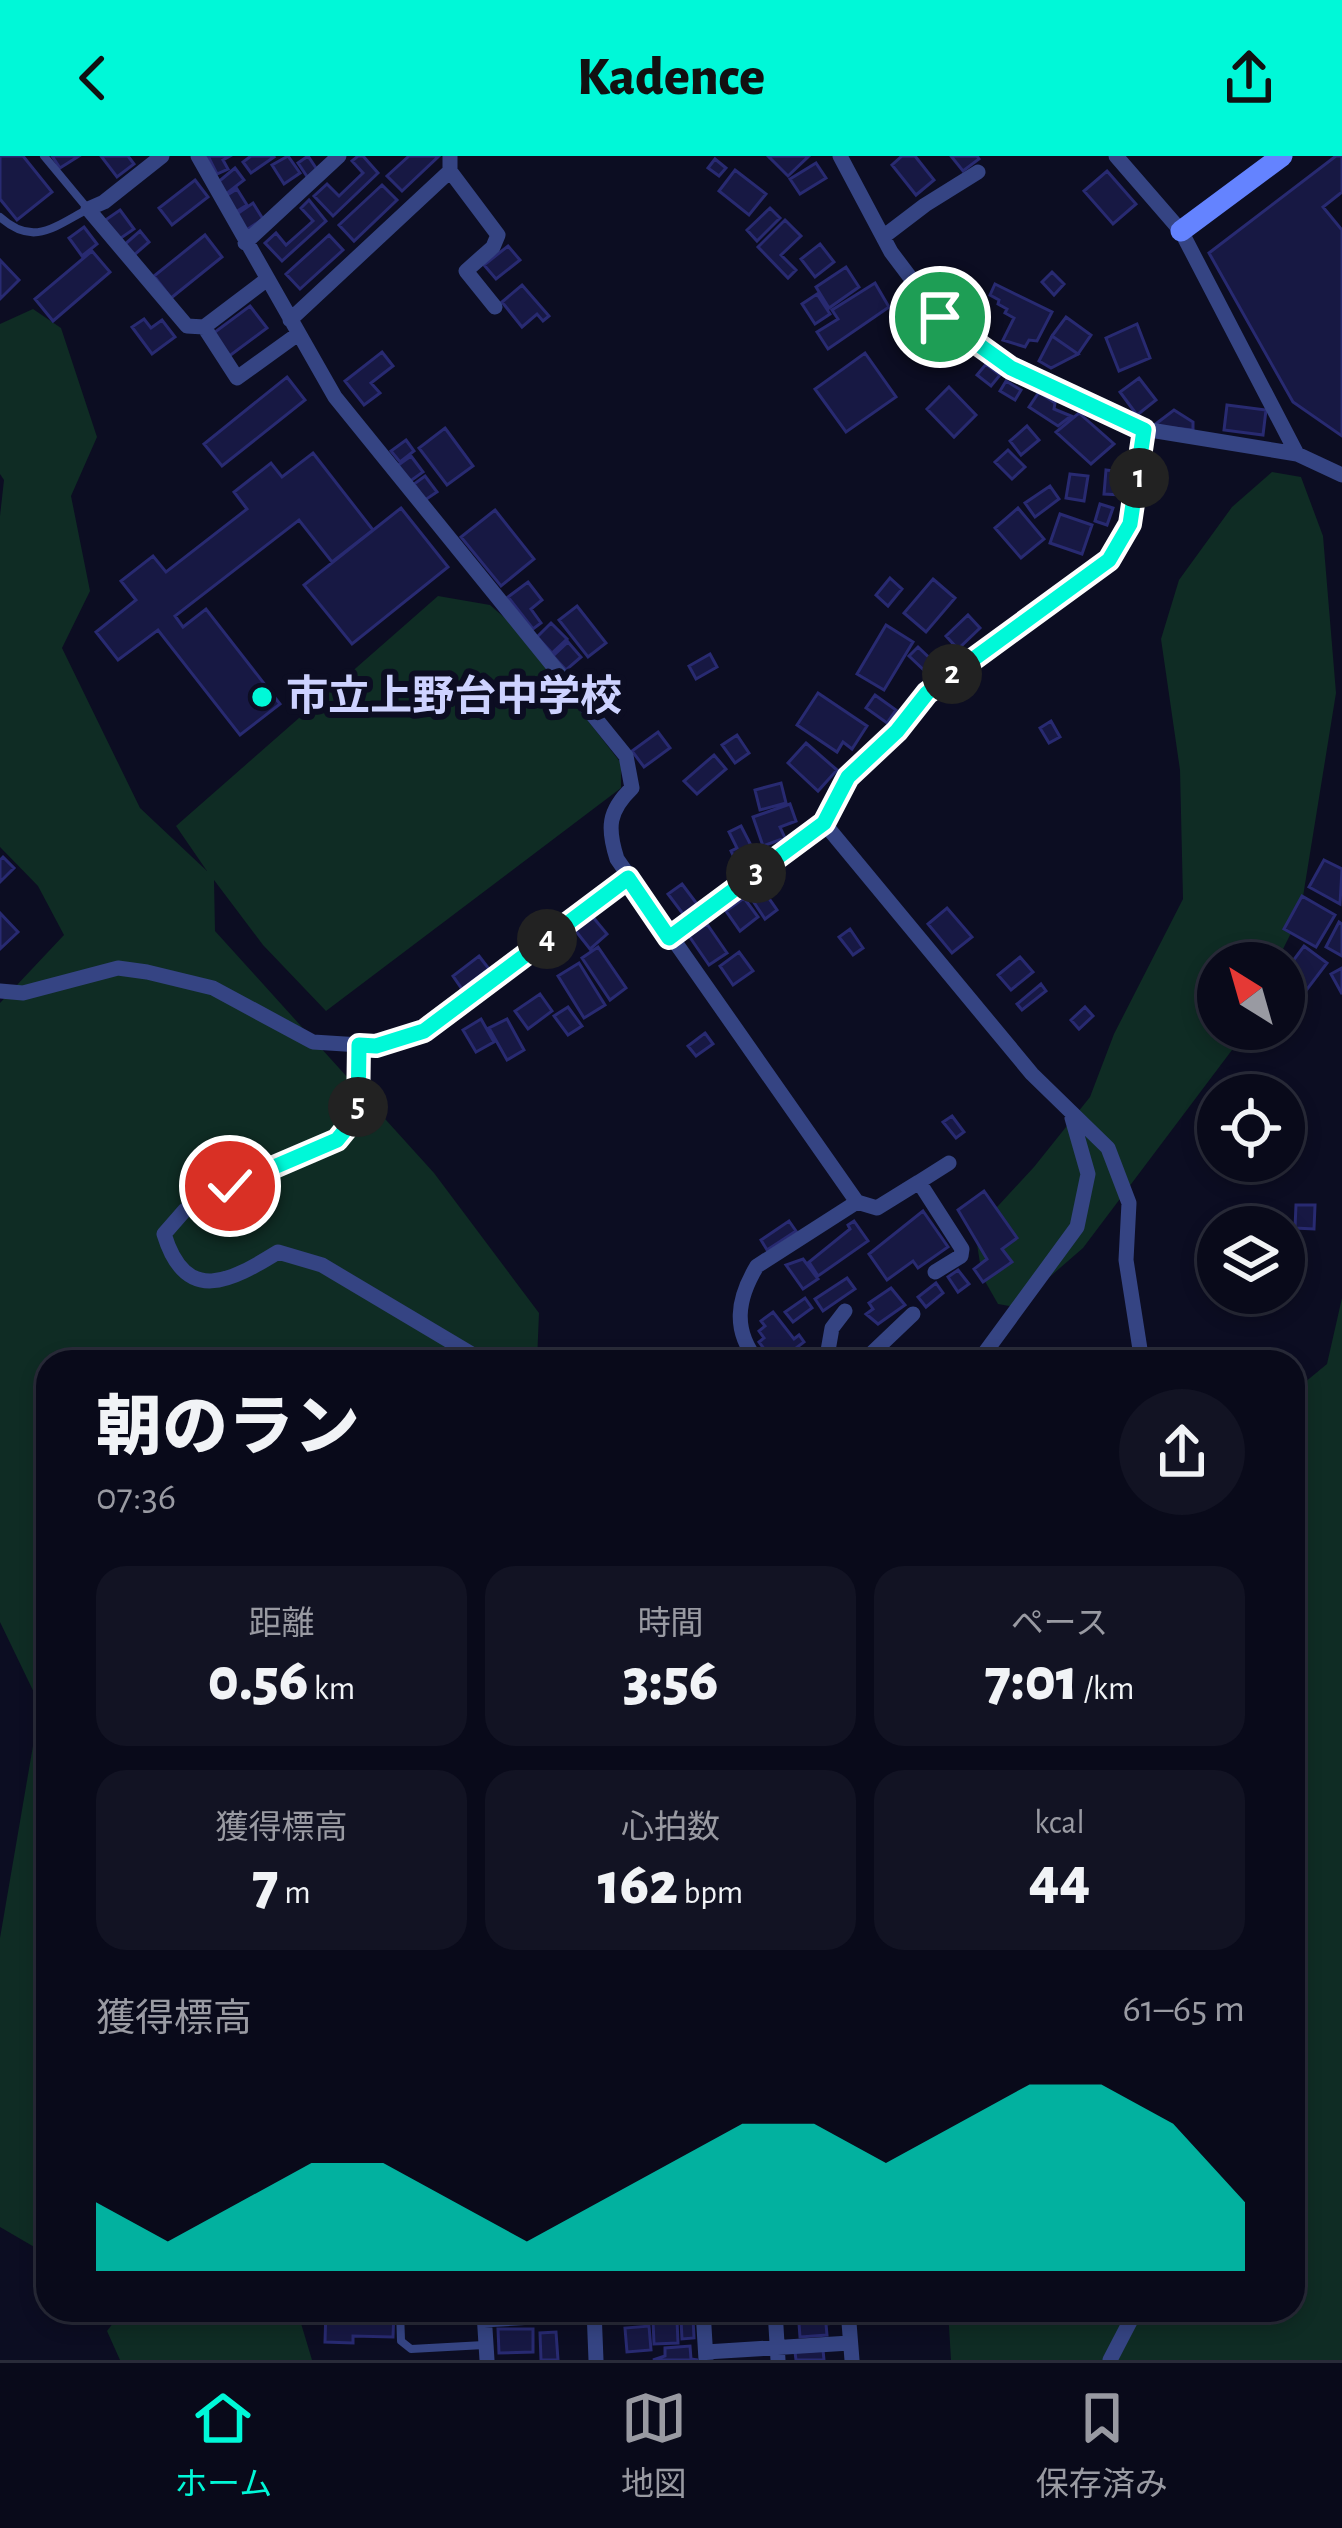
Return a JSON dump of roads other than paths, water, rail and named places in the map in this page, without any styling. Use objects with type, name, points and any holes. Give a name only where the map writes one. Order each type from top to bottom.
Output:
[{"type":"street","points":[[162,156],[104,202],[88,209],[187,326],[203,327],[266,280]]},
{"type":"street","points":[[197,156],[335,397],[626,756],[632,788],[613,808],[610,824],[616,859],[857,1202],[877,1208],[949,1163]]},
{"type":"street","points":[[245,243],[338,156]]},
{"type":"street","points":[[840,156],[883,238],[940,317],[1011,368],[1144,430],[1297,454],[1342,475]]},
{"type":"street","points":[[1115,156],[1181,231],[1297,454]]},
{"type":"street","points":[[1181,231],[1282,156]]},
{"type":"street","points":[[203,327],[237,378],[294,327],[450,163],[498,235],[493,247],[466,271],[495,307]]},
{"type":"street","points":[[883,238],[978,172]]},
{"type":"street","points":[[669,938],[824,823],[848,777],[897,731],[927,693],[1109,560],[1130,524],[1144,430]]},
{"type":"street","points":[[824,823],[1032,1074],[1108,1148],[1129,1203],[1126,1260],[1140,1350]]},
{"type":"street","points":[[0,991],[23,993],[118,968],[147,972],[213,988],[313,1042],[376,1046],[424,1031],[628,878]]},
{"type":"street","points":[[359,1045],[358,1114],[337,1140],[185,1210],[164,1234],[171,1254],[187,1274],[211,1283],[238,1276],[278,1252],[322,1265],[465,1350]]},
{"type":"street","points":[[987,1350],[1077,1227],[1088,1174],[1071,1114]]},
{"type":"street","points":[[919,1182],[962,1249],[961,1256],[935,1272]]},
{"type":"street","points":[[751,1350],[740,1329],[739,1313],[747,1281],[757,1265],[857,1202]]},
{"type":"street","points":[[828,1350],[832,1328],[845,1310]]},
{"type":"street","points":[[876,1350],[913,1314]]},
{"type":"street","points":[[484,2322],[486,2352]]},
{"type":"street","points":[[594,2322],[596,2360]]},
{"type":"street","points":[[705,2322],[706,2356],[851,2352],[849,2322]]},
{"type":"street","points":[[776,2322],[778,2354]]},
{"type":"street","points":[[1110,2360],[1130,2322]]},
{"type":"lane","points":[[0,217],[15,230],[32,234],[88,209],[44,156]]},
{"type":"lane","points":[[400,2322],[401,2341],[411,2349],[486,2352]]},
{"type":"place","name":"市立上野台中学校","points":[[262,697]]}]
